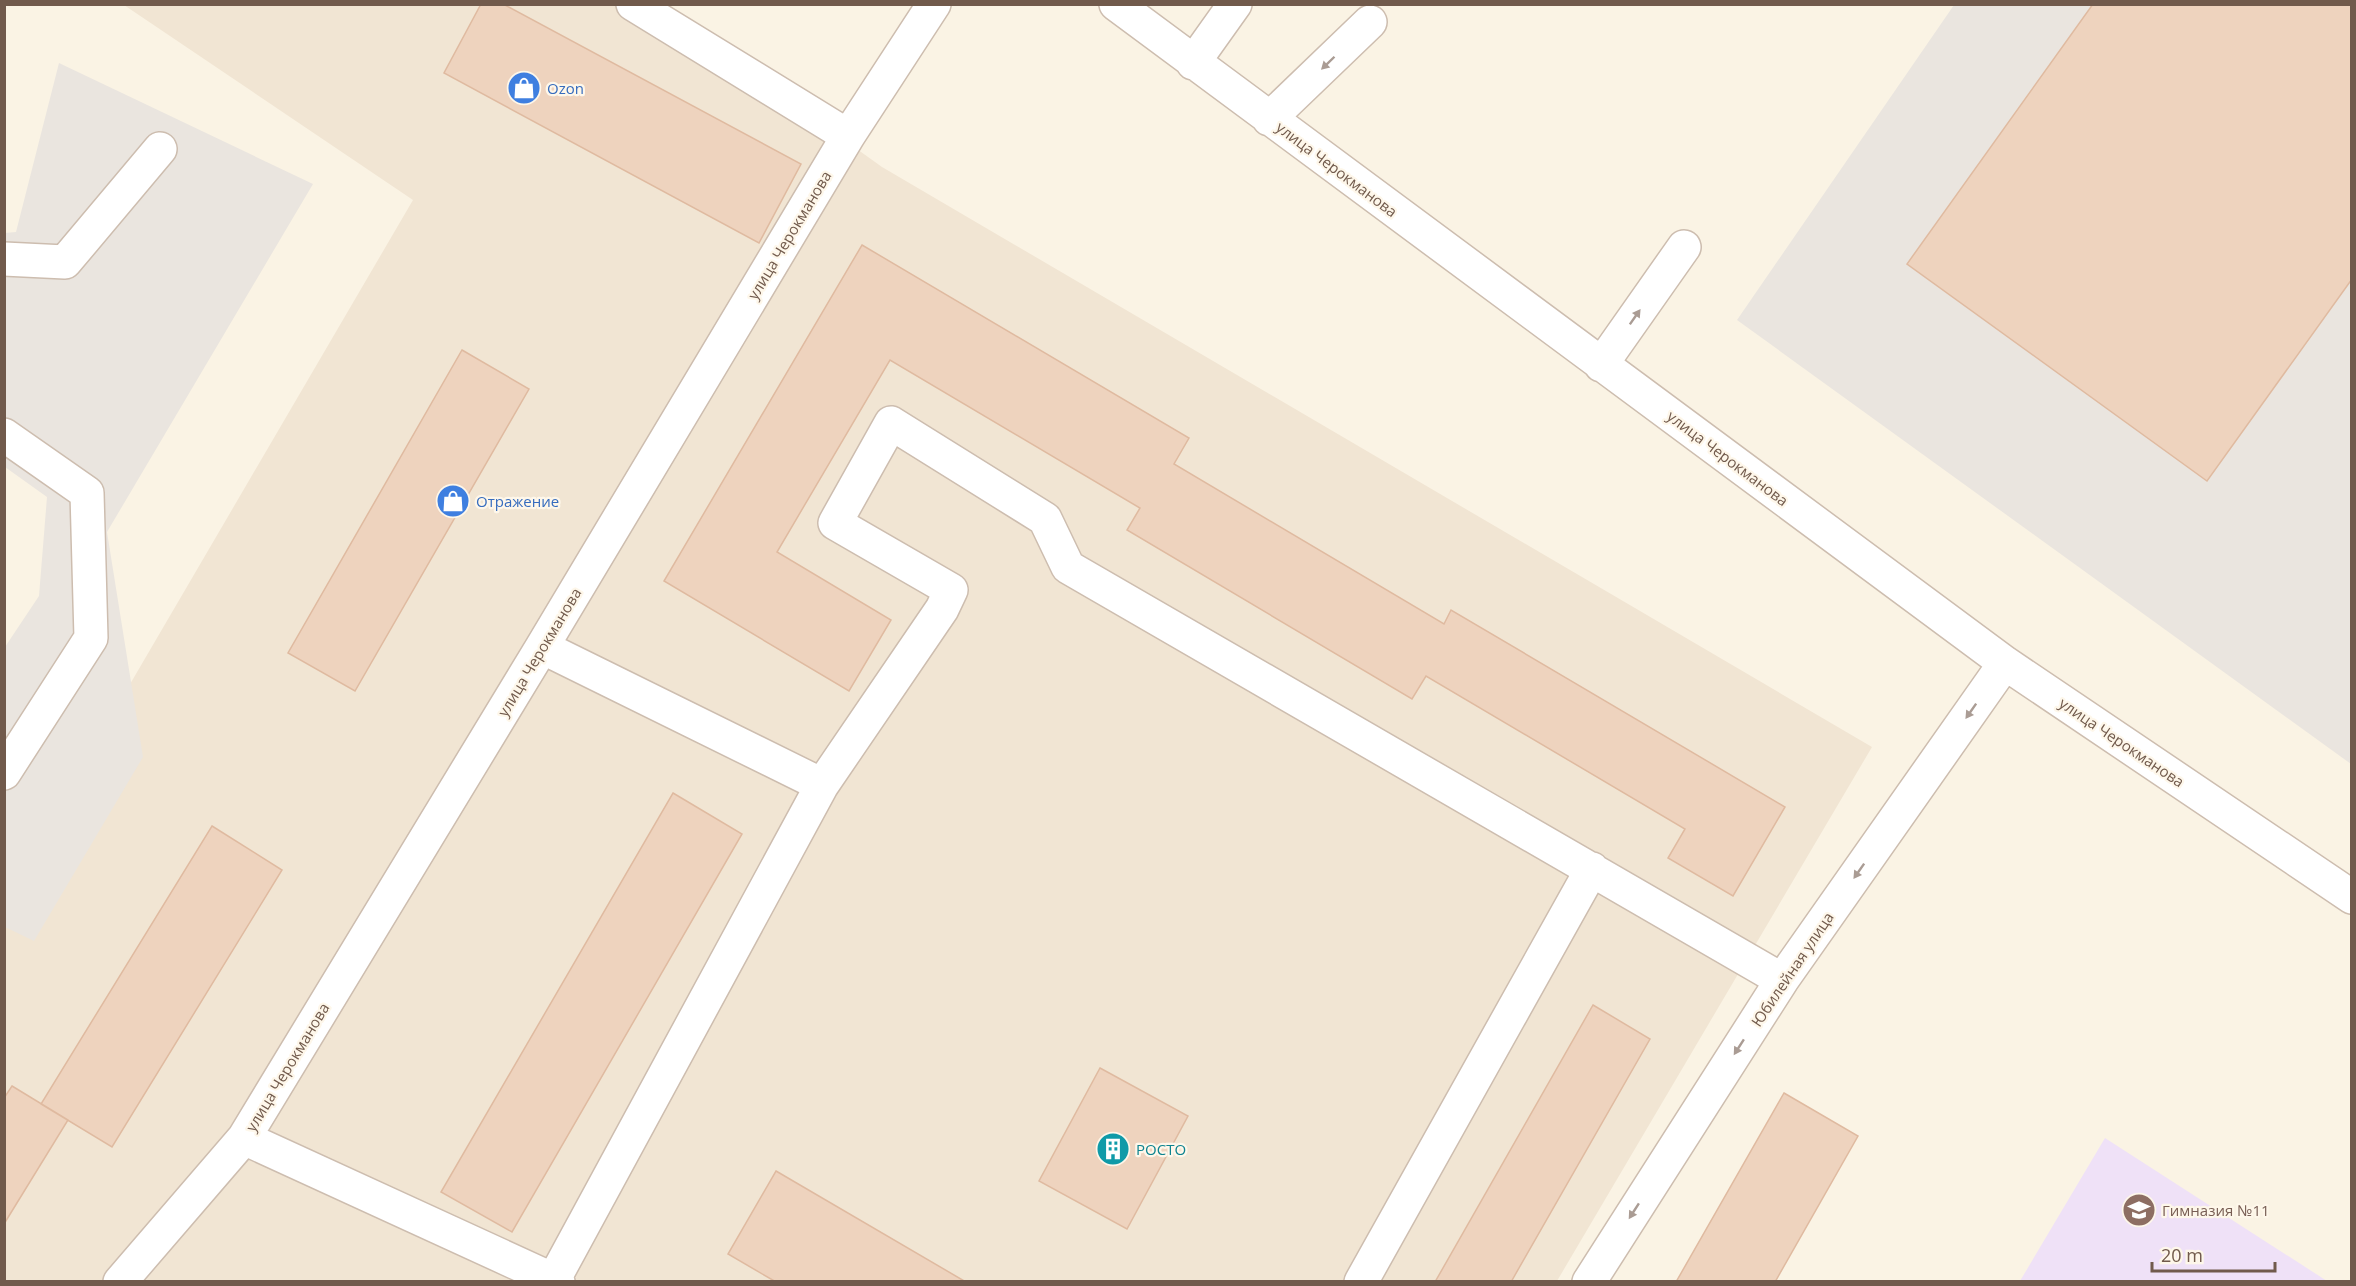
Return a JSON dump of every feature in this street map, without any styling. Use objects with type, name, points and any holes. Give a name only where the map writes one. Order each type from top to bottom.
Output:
[{"type":"street","points":[[633,4],[848,136]]},
{"type":"street","name":"улица Черокманова","points":[[120,1281],[244,1138],[848,136],[934,4]]},
{"type":"street","name":"улица Черокманова","points":[[1116,4],[2005,663],[2352,897]]},
{"type":"street","points":[[1193,63],[1235,4]]},
{"type":"street","points":[[1269,119],[1370,22]]},
{"type":"street","points":[[4,259],[65,262],[160,149]]},
{"type":"street","points":[[1601,365],[1684,247]]},
{"type":"street","points":[[244,1138],[556,1280],[822,785],[942,609],[951,590],[835,523],[891,423],[1045,519],[1068,567],[1782,980]]},
{"type":"street","points":[[4,435],[87,493],[90,638],[4,773]]},
{"type":"street","points":[[542,647],[822,785]]},
{"type":"street","name":"Юбилейная улица","points":[[1589,1281],[1782,980],[2005,663]]},
{"type":"street","points":[[1361,1281],[1592,869]]},
{"type":"shaded area","points":[[124,5],[656,5],[882,167],[1872,747],[1557,1281],[5,1282],[5,898],[413,200]]},
{"type":"shaded area","points":[[1954,5],[2351,5],[2351,764],[1737,320]]},
{"type":"shaded area","points":[[59,63],[313,184],[107,532],[143,757],[34,941],[5,927],[5,647],[39,596],[47,497],[5,467],[5,233],[16,232]]},
{"type":"shaded area","name":"Гимназия №11","points":[[2105,1138],[2327,1281],[2020,1281]]},
{"type":"building","points":[[481,4],[503,4],[801,164],[759,243],[444,73]]},
{"type":"building","points":[[2093,4],[2352,4],[2352,279],[2207,481],[1907,264]]},
{"type":"building","points":[[862,245],[1189,438],[1174,464],[1444,624],[1451,610],[1785,807],[1733,896],[1668,858],[1685,829],[1426,676],[1412,699],[1127,530],[1140,508],[890,360],[777,552],[891,620],[849,691],[664,581]]},
{"type":"building","points":[[462,350],[529,389],[355,691],[288,653]]},
{"type":"building","points":[[673,793],[742,834],[512,1232],[441,1192]]},
{"type":"building","points":[[212,826],[282,870],[112,1147],[41,1104]]},
{"type":"building","points":[[1593,1005],[1650,1039],[1511,1282],[1435,1282]]},
{"type":"building","name":"РОСТО","points":[[1100,1068],[1188,1116],[1127,1229],[1039,1181]]},
{"type":"building","points":[[12,1086],[68,1120],[4,1224],[4,1098]]},
{"type":"building","points":[[1784,1093],[1858,1136],[1775,1282],[1676,1282]]},
{"type":"building","points":[[776,1171],[966,1282],[776,1282],[728,1254]]},
{"type":"place","name":"Ozon","points":[[524,88]]},
{"type":"place","name":"Отражение","points":[[453,501]]},
{"type":"place","name":"РОСТО","points":[[1113,1149]]},
{"type":"place","name":"Гимназия №11","points":[[2139,1210]]}]
